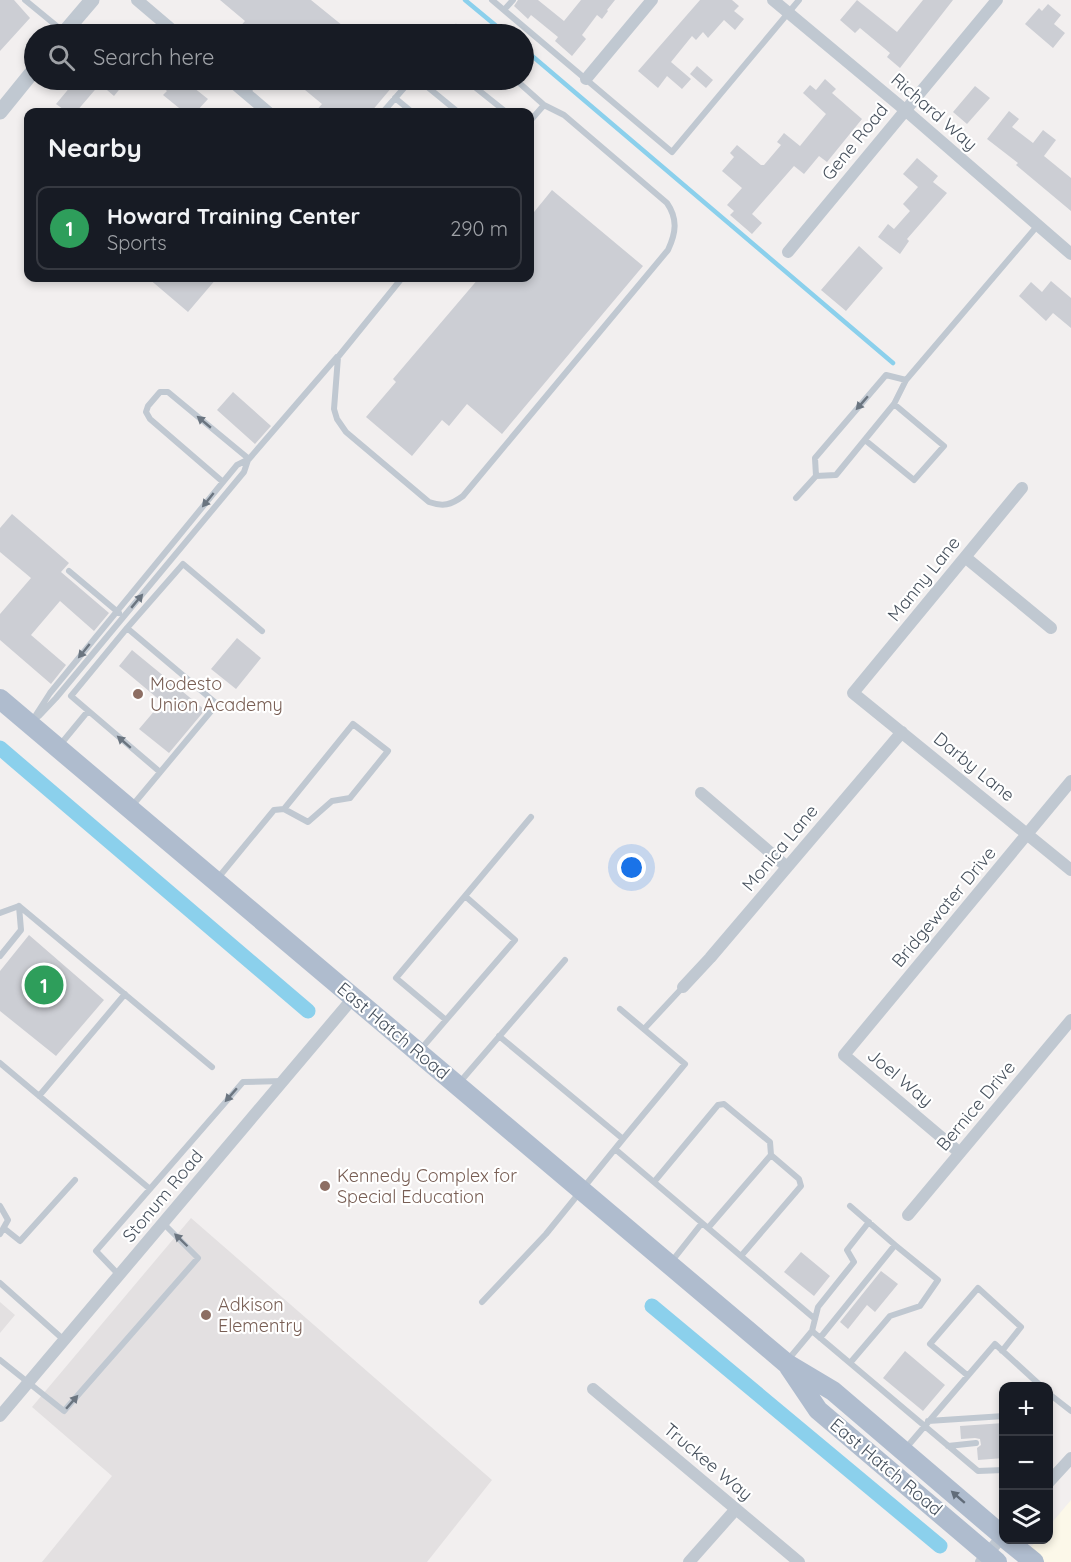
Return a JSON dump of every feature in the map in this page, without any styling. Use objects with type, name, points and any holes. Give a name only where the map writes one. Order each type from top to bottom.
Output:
[{"type":"main road","name":"East Hatch Road","points":[[0,699],[786,1363],[833,1391],[999,1533]]},
{"type":"main road","name":"East Hatch Road","points":[[786,1363],[818,1410],[989,1559]]},
{"type":"main road","name":"East Hatch Road","points":[[1012,1544],[1034,1562]]},
{"type":"street","points":[[72,24],[92,0]]},
{"type":"street","points":[[137,0],[165,24]]},
{"type":"street","points":[[586,79],[652,0]]},
{"type":"street","name":"Richard Way","points":[[773,0],[905,110],[1071,254]]},
{"type":"street","name":"Gene Road","points":[[788,252],[997,0]]},
{"type":"street","points":[[0,112],[24,82]]},
{"type":"street","points":[[242,90],[263,108]]},
{"type":"street","name":"Manny Lane","points":[[853,693],[1022,488]]},
{"type":"street","points":[[964,557],[1051,628]]},
{"type":"street","name":"Darby Lane","points":[[853,693],[1071,870]]},
{"type":"street","name":"Monica Lane","points":[[683,987],[902,732]]},
{"type":"street","name":"Bridgewater Drive","points":[[844,1055],[1071,781]]},
{"type":"street","points":[[701,793],[787,867]]},
{"type":"street","name":"Stonum Road","points":[[0,1416],[354,998]]},
{"type":"street","name":"Bernice Drive","points":[[908,1215],[1071,1020]]},
{"type":"street","name":"Joel Way","points":[[844,1055],[960,1152]]},
{"type":"street","name":"Truckee Way","points":[[593,1389],[799,1562]]},
{"type":"street","points":[[1053,1478],[1071,1458]]},
{"type":"street","points":[[689,1562],[736,1509]]},
{"type":"street","points":[[989,1559],[999,1544]]},
{"type":"lane","points":[[25,0],[53,24]]},
{"type":"lane","points":[[492,0],[521,24]]},
{"type":"lane","points":[[504,10],[513,0]]},
{"type":"lane","points":[[534,35],[672,152],[799,0]]},
{"type":"lane","points":[[246,93],[249,90]]},
{"type":"lane","points":[[386,108],[402,90]]},
{"type":"lane","points":[[431,90],[453,108]]},
{"type":"lane","points":[[478,90],[501,108]]},
{"type":"lane","points":[[338,357],[334,409],[337,419],[346,432],[429,502],[440,506],[453,503],[463,496],[668,250],[675,235],[675,222],[673,211],[667,203],[564,115],[544,105],[527,90]]},
{"type":"lane","points":[[395,98],[407,108]]},
{"type":"lane","points":[[534,117],[544,105]]},
{"type":"lane","points":[[796,498],[816,476],[836,475],[894,404],[906,380],[1038,225]]},
{"type":"lane","points":[[30,724],[56,698],[124,617],[244,472],[249,459],[338,357],[399,282]]},
{"type":"lane","points":[[816,476],[815,458],[886,375],[906,380]]},
{"type":"lane","points":[[223,482],[150,419],[146,412],[148,406],[160,392],[168,392],[249,459]]},
{"type":"lane","points":[[865,440],[914,480],[944,446],[894,404]]},
{"type":"lane","points":[[30,724],[50,693],[237,465],[249,459]]},
{"type":"lane","points":[[160,772],[71,696],[183,564],[262,631]]},
{"type":"lane","points":[[69,571],[124,617]]},
{"type":"lane","points":[[127,628],[217,704],[130,809]]},
{"type":"lane","points":[[57,748],[88,711]]},
{"type":"lane","points":[[215,881],[274,810],[284,809],[308,822],[332,801],[350,798],[388,751],[353,724],[284,809]]},
{"type":"lane","points":[[446,1020],[396,978],[531,817]]},
{"type":"lane","points":[[418,1052],[515,940],[465,897]]},
{"type":"lane","points":[[0,913],[19,906]]},
{"type":"lane","points":[[0,956],[21,930],[19,906]]},
{"type":"lane","points":[[19,906],[212,1068]]},
{"type":"lane","points":[[458,1085],[565,960]]},
{"type":"lane","points":[[644,1029],[683,987]]},
{"type":"lane","points":[[39,1096],[125,994]]},
{"type":"lane","points":[[482,1302],[546,1234],[685,1064],[620,1009]]},
{"type":"lane","points":[[499,1036],[623,1139]]},
{"type":"lane","points":[[0,1063],[150,1189]]},
{"type":"lane","points":[[119,1275],[96,1251],[243,1082],[283,1081]]},
{"type":"lane","points":[[654,1182],[718,1105],[724,1104],[770,1142],[771,1155],[800,1179],[801,1186],[741,1256]]},
{"type":"lane","points":[[615,1149],[815,1319]]},
{"type":"lane","points":[[669,1264],[771,1155]]},
{"type":"lane","points":[[0,1206],[8,1220],[2,1231],[20,1241],[75,1180]]},
{"type":"lane","points":[[850,1206],[938,1280],[920,1306],[890,1316],[850,1363]]},
{"type":"lane","points":[[786,1363],[812,1331],[818,1307],[854,1262],[847,1250],[869,1222]]},
{"type":"lane","points":[[0,1360],[64,1411],[198,1257],[163,1223]]},
{"type":"lane","points":[[820,1338],[895,1245]]},
{"type":"lane","points":[[0,1283],[64,1341]]},
{"type":"lane","points":[[967,1375],[930,1344],[978,1288],[1021,1327],[1002,1351]]},
{"type":"lane","points":[[812,1331],[926,1423],[978,1472],[999,1470]]},
{"type":"lane","points":[[904,1451],[994,1344],[1037,1382]]},
{"type":"lane","points":[[1053,1397],[1071,1411]]},
{"type":"lane","points":[[926,1423],[999,1416]]},
{"type":"lane","points":[[948,1446],[976,1443]]},
{"type":"shaded area","name":"Adkison Elementry","points":[[191,1218],[492,1480],[427,1562],[42,1562],[112,1476],[32,1407]]},
{"type":"shaded area","points":[[0,1302],[15,1315],[0,1333]]},
{"type":"shaded area","points":[[1071,1500],[1071,1562],[1018,1562],[1034,1544],[1053,1544],[1053,1521]]},
{"type":"building","points":[[0,0],[14,0],[30,18],[0,51]]},
{"type":"building","points":[[220,0],[311,0],[341,24],[242,24],[245,21]]},
{"type":"building","points":[[518,0],[538,0],[564,21],[581,0],[615,0],[602,19],[597,15],[582,35],[586,39],[572,56],[555,41],[558,37],[531,15],[528,19],[514,6]]},
{"type":"building","points":[[700,0],[732,0],[739,6],[734,11],[744,19],[735,30],[724,20],[708,38],[703,32],[696,40],[692,36],[671,62],[691,79],[682,89],[667,76],[658,88],[638,71]]},
{"type":"building","points":[[857,0],[897,32],[923,0],[953,0],[900,68],[887,57],[890,53],[860,28],[855,33],[840,20]]},
{"type":"building","points":[[1048,4],[1061,15],[1054,24],[1065,33],[1053,48],[1025,24],[1039,8],[1042,11]]},
{"type":"building","points":[[697,66],[713,80],[706,88],[690,74]]},
{"type":"building","points":[[825,79],[836,89],[832,93],[862,119],[827,162],[819,156],[804,174],[794,166],[752,214],[762,223],[752,234],[730,215],[734,211],[727,205],[742,188],[722,171],[734,157],[730,153],[737,145],[764,165],[781,145],[777,142],[784,133],[800,146],[826,114],[803,93],[810,85],[816,90]]},
{"type":"building","points":[[975,86],[990,98],[967,124],[953,112]]},
{"type":"building","points":[[68,90],[95,90],[79,108],[62,108],[56,104]]},
{"type":"building","points":[[107,90],[119,90],[114,96]]},
{"type":"building","points":[[197,90],[208,99],[200,108],[179,108],[163,95],[167,91]]},
{"type":"building","points":[[305,90],[390,90],[374,108],[318,108],[322,104]]},
{"type":"building","points":[[1009,111],[1019,119],[1012,127],[1033,143],[1043,130],[1056,140],[1044,156],[1071,178],[1071,211],[1016,165],[1018,163],[987,139]]},
{"type":"building","points":[[917,158],[938,176],[933,182],[947,193],[907,239],[909,241],[900,254],[878,237],[888,224],[894,229],[910,211],[903,204],[918,187],[903,174]]},
{"type":"building","points":[[552,190],[643,266],[502,434],[467,404],[449,426],[442,420],[412,456],[366,417],[396,382],[393,379],[476,282],[534,282],[534,212]]},
{"type":"building","points":[[859,246],[883,268],[846,311],[821,290]]},
{"type":"building","points":[[1051,281],[1071,298],[1071,328],[1053,313],[1046,321],[1019,296],[1031,282],[1042,292]]},
{"type":"building","points":[[153,282],[214,282],[188,312]]},
{"type":"building","points":[[233,392],[271,426],[255,444],[217,410]]},
{"type":"building","points":[[12,514],[69,563],[61,572],[109,613],[94,631],[60,601],[31,635],[66,665],[51,684],[0,640],[0,614],[31,578],[0,552],[0,528]]},
{"type":"building","points":[[237,638],[261,658],[236,689],[211,669]]},
{"type":"building","points":[[132,650],[205,710],[169,753],[139,729],[162,702],[119,666]]},
{"type":"building","points":[[29,935],[104,1000],[56,1056],[0,1011],[0,971]]},
{"type":"building","points":[[801,1252],[830,1276],[814,1296],[784,1272]]},
{"type":"building","points":[[881,1271],[898,1284],[875,1312],[867,1305],[848,1329],[840,1322]]},
{"type":"building","points":[[905,1351],[945,1385],[923,1411],[883,1378]]},
{"type":"building","points":[[999,1423],[999,1458],[978,1460],[977,1448],[981,1445],[980,1439],[961,1439],[960,1426]]},
{"type":"waterway","points":[[465,0],[494,24]]},
{"type":"waterway","points":[[534,58],[893,363]]},
{"type":"waterway","points":[[0,748],[308,1011]]},
{"type":"waterway","points":[[652,1306],[940,1546]]},
{"type":"place","name":"Modesto Union Academy","points":[[138,694]]},
{"type":"place","name":"Howard Training Center","points":[[44,985]]},
{"type":"place","name":"Kennedy Complex for Special Education","points":[[325,1186]]},
{"type":"place","name":"Adkison Elementry","points":[[206,1315]]}]
